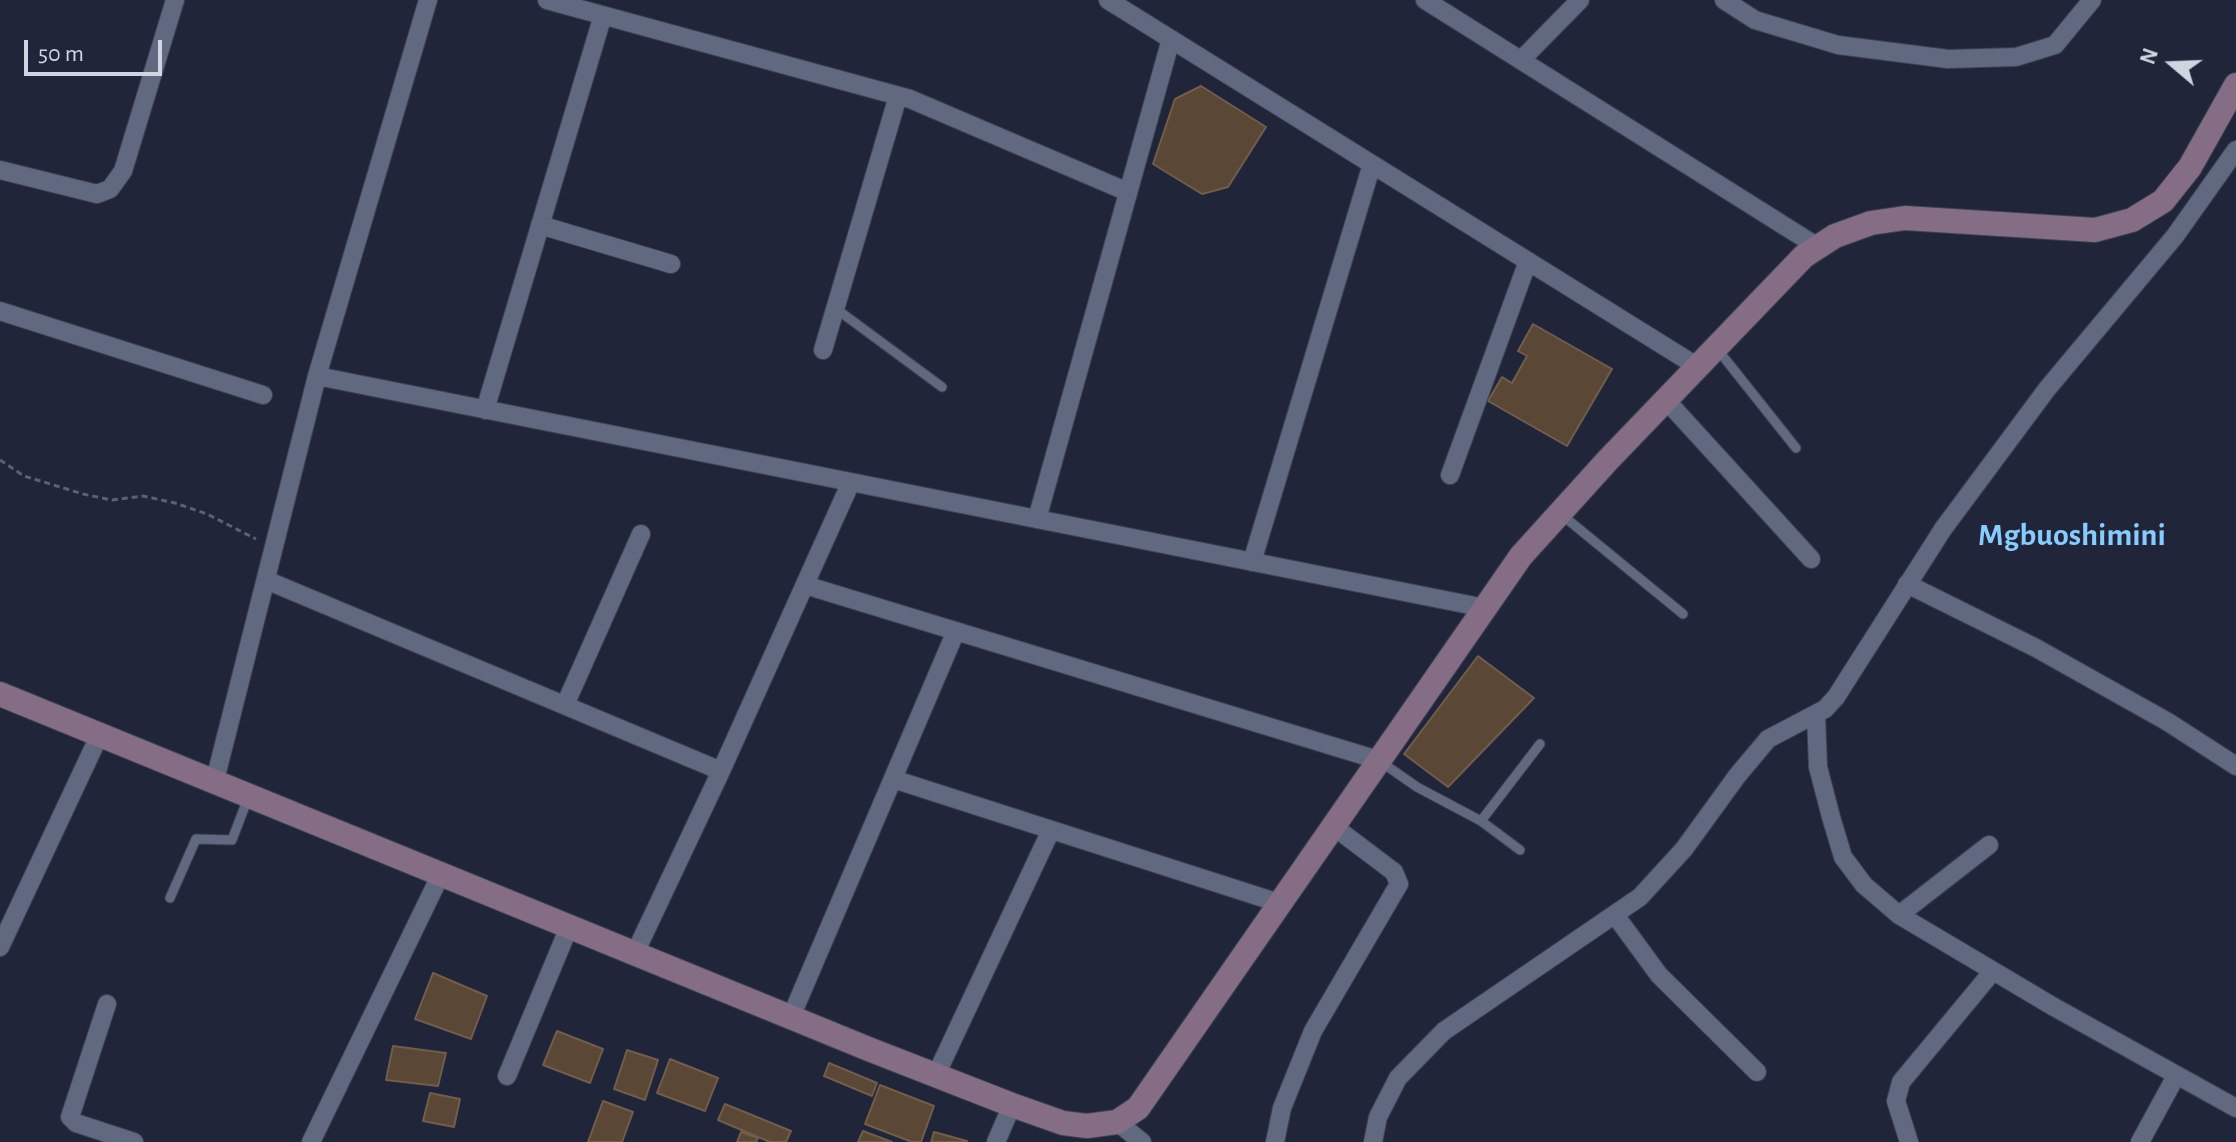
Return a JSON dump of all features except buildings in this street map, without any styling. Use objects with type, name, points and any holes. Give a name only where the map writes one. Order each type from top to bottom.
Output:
[{"type":"street","points":[[0,170],[97,194],[110,189],[123,171],[175,0]]},
{"type":"street","points":[[215,780],[317,376],[428,0]]},
{"type":"street","points":[[547,0],[898,96],[1128,192]]},
{"type":"street","points":[[1108,0],[1698,367]]},
{"type":"street","points":[[1425,0],[1818,247]]},
{"type":"street","points":[[1521,60],[1580,0]]},
{"type":"street","points":[[1724,0],[1755,20],[1838,45],[1948,59],[2016,57],[2055,45],[2092,0]]},
{"type":"street","points":[[485,410],[603,15]]},
{"type":"street","points":[[1037,519],[1171,39]]},
{"type":"street","points":[[0,694],[1012,1105],[1063,1123],[1087,1126],[1117,1122],[1138,1108],[1521,556],[1804,256],[1835,236],[1871,223],[1905,218],[2095,230],[2132,220],[2163,201],[2190,167],[2236,85]]},
{"type":"street","points":[[823,350],[898,96]]},
{"type":"street","points":[[1373,1142],[1378,1117],[1398,1078],[1444,1031],[1640,897],[1684,849],[1768,739],[1825,709],[1836,697],[1943,529],[2047,389],[2175,236],[2236,150]]},
{"type":"street","points":[[1252,562],[1372,164]]},
{"type":"street","points":[[540,225],[671,264]]},
{"type":"street","points":[[1450,475],[1528,261]]},
{"type":"street","points":[[0,311],[263,395]]},
{"type":"street","points":[[317,376],[1485,608]]},
{"type":"street","points":[[1666,400],[1811,559]]},
{"type":"street","points":[[635,953],[851,482]]},
{"type":"street","points":[[565,705],[641,534]]},
{"type":"street","points":[[266,580],[721,771]]},
{"type":"street","points":[[1907,584],[2036,648],[2168,722],[2236,766]]},
{"type":"street","points":[[805,585],[1378,760]]},
{"type":"street","points":[[791,1017],[956,631]]},
{"type":"street","points":[[1816,714],[1818,767],[1843,857],[1864,885],[1899,915],[2236,1108]]},
{"type":"street","points":[[0,947],[100,734]]},
{"type":"street","points":[[893,779],[1279,903]]},
{"type":"street","points":[[1275,1142],[1282,1108],[1313,1031],[1399,884],[1394,872],[1333,826]]},
{"type":"street","points":[[936,1075],[1051,830]]},
{"type":"street","points":[[1899,915],[1989,845]]},
{"type":"street","points":[[311,1142],[441,874]]},
{"type":"street","points":[[1615,915],[1659,975],[1757,1072]]},
{"type":"street","points":[[507,1076],[569,927]]},
{"type":"street","points":[[1909,1142],[1896,1101],[1901,1082],[1993,971]]},
{"type":"street","points":[[107,1004],[70,1117],[76,1123],[134,1142]]},
{"type":"street","points":[[2140,1142],[2176,1076]]},
{"type":"street","points":[[996,1142],[1012,1105]]},
{"type":"street","points":[[1117,1122],[1142,1142]]},
{"type":"lane","points":[[835,308],[942,387]]},
{"type":"lane","points":[[1716,347],[1796,448]]},
{"type":"lane","points":[[1560,513],[1683,614]]},
{"type":"lane","points":[[1481,821],[1540,744]]},
{"type":"lane","points":[[1378,760],[1417,787],[1481,821],[1520,850]]},
{"type":"lane","points":[[170,898],[196,839],[232,840],[249,795]]},
{"type":"path","points":[[0,460],[24,476],[83,494],[112,500],[143,496],[175,503],[207,514],[274,549]]},
{"type":"district","name":"Mgbuoshimini","points":[[2072,535]]}]
